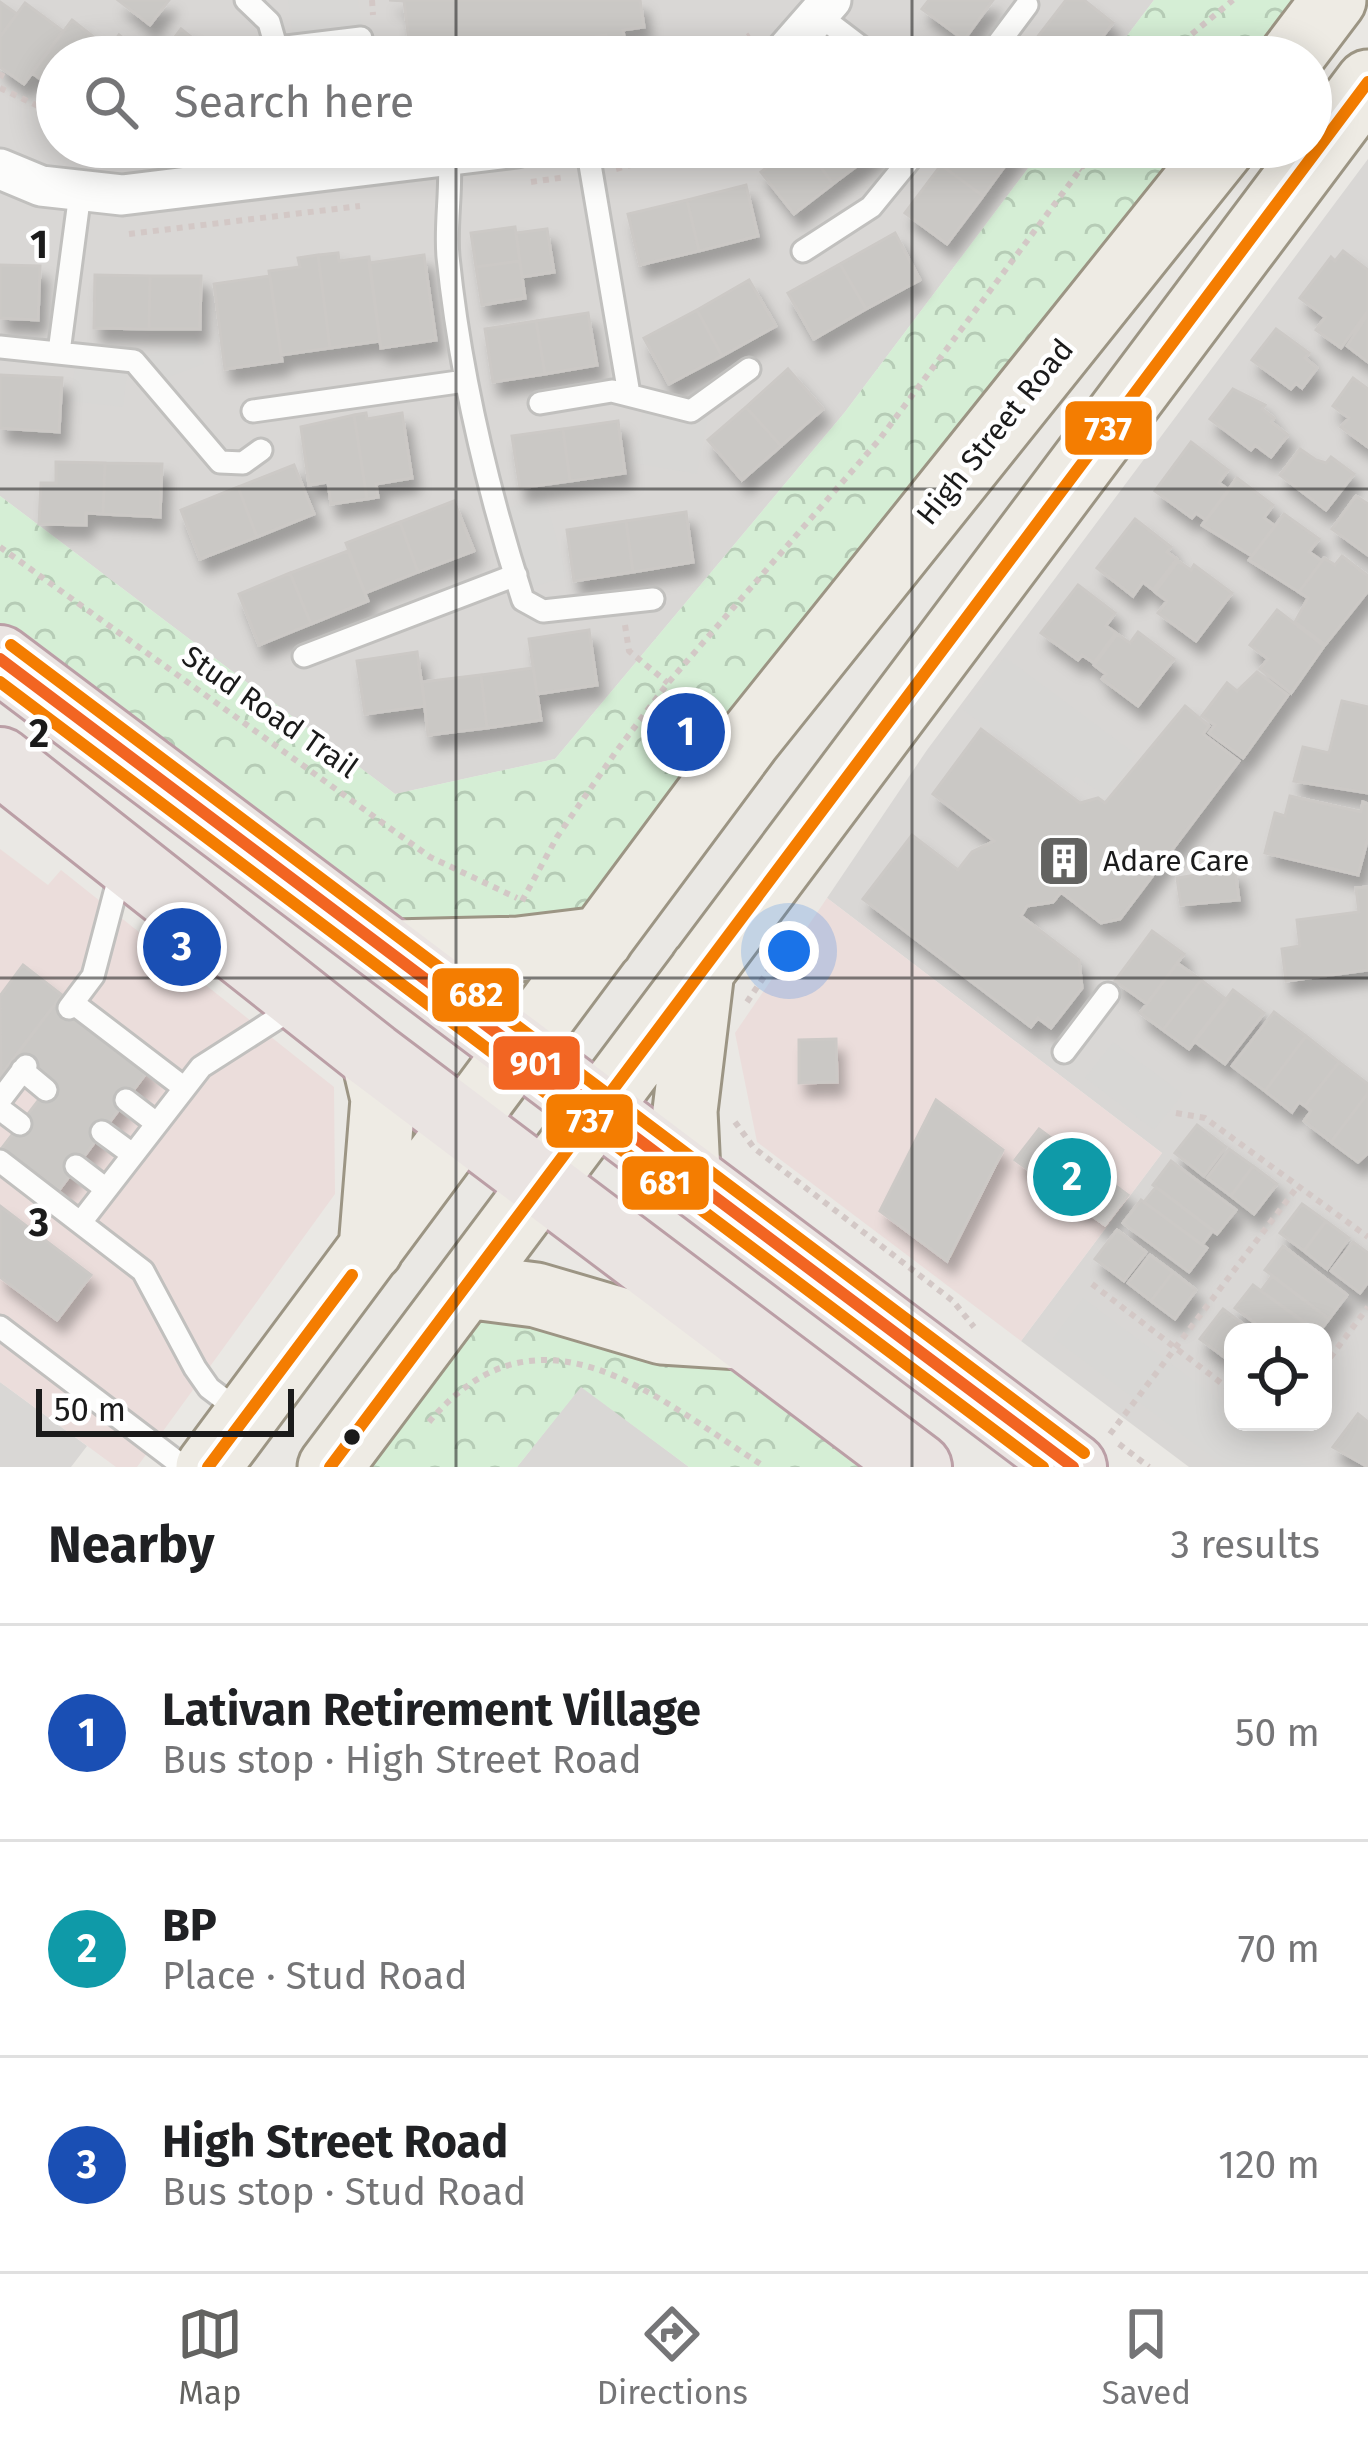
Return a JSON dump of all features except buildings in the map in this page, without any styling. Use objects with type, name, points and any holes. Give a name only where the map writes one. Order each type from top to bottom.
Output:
[{"type":"highway","points":[[0,659],[688,1173],[1091,1452]]},
{"type":"highway","points":[[0,761],[373,1056],[918,1467]]},
{"type":"main road","points":[[1307,36],[1334,0]]},
{"type":"main road","points":[[1332,130],[1368,82]]},
{"type":"main road","name":"High Street Road","points":[[208,1467],[749,739],[1207,168]]},
{"type":"main road","points":[[1212,168],[1233,202],[1285,192]]},
{"type":"main road","points":[[330,1467],[703,963],[1303,168]]},
{"type":"main road","points":[[392,952],[518,949],[601,939]]},
{"type":"main road","points":[[688,1173],[685,1111],[703,963]]},
{"type":"main road","points":[[371,1249],[383,1100],[373,1056]]},
{"type":"main road","points":[[466,1286],[536,1295],[662,1332],[740,1337]]},
{"type":"street","points":[[800,36],[825,8]]},
{"type":"street","points":[[0,170],[80,194],[164,192],[266,168]]},
{"type":"lane","points":[[246,0],[269,22],[274,36]]},
{"type":"lane","points":[[1004,36],[1028,5]]},
{"type":"lane","points":[[825,8],[853,36]]},
{"type":"lane","points":[[450,168],[448,253],[465,381],[523,600],[534,610],[653,599]]},
{"type":"lane","points":[[590,168],[629,394]]},
{"type":"lane","points":[[803,251],[871,207],[903,168]]},
{"type":"lane","points":[[59,352],[80,194]]},
{"type":"lane","points":[[0,347],[134,361],[224,465],[243,464],[260,451]]},
{"type":"lane","points":[[540,403],[603,392],[691,411],[749,369]]},
{"type":"lane","points":[[253,411],[465,381]]},
{"type":"lane","points":[[304,656],[516,575]]},
{"type":"lane","points":[[123,860],[93,976],[71,1006],[183,1087]]},
{"type":"lane","points":[[1064,1052],[1108,994]]},
{"type":"lane","points":[[81,1222],[201,1067],[304,1002]]},
{"type":"lane","points":[[20,1124],[0,1104],[24,1068],[46,1090]]},
{"type":"lane","points":[[126,1100],[156,1123]]},
{"type":"lane","points":[[102,1132],[132,1154]]},
{"type":"lane","points":[[0,1161],[143,1271],[209,1388],[247,1417]]},
{"type":"lane","points":[[76,1166],[106,1189]]},
{"type":"lane","points":[[0,1327],[184,1467]]},
{"type":"path","points":[[1189,36],[1233,0]]},
{"type":"path","points":[[0,88],[36,106]]},
{"type":"path","points":[[604,171],[616,168]]},
{"type":"path","points":[[622,604],[629,651],[668,683],[879,440],[1079,168]]},
{"type":"path","points":[[128,234],[364,206]]},
{"type":"path","name":"Stud Road Trail","points":[[0,547],[430,857],[522,900],[581,799],[668,683]]},
{"type":"path","points":[[1176,1113],[1205,1118],[1368,1238]]},
{"type":"path","points":[[728,1114],[754,1148],[953,1301]]},
{"type":"path","points":[[1091,1452],[1298,1186]]},
{"type":"path","points":[[1093,1284],[1224,1385]]},
{"type":"path","points":[[1332,1355],[1368,1307]]},
{"type":"path","points":[[427,1424],[491,1368],[525,1357],[561,1359],[616,1378],[765,1467]]},
{"type":"shaded area","points":[[0,0],[1154,0],[1127,36],[36,36],[36,168],[1028,168],[845,412],[555,759],[395,794],[0,496]]},
{"type":"shaded area","points":[[288,0],[358,0],[363,36],[293,36]]},
{"type":"shaded area","points":[[1368,159],[1368,1467],[1189,1467],[1021,1341],[1162,1153],[827,898],[927,750]]},
{"type":"shaded area","points":[[196,337],[204,364],[148,385],[141,358]]},
{"type":"shaded area","points":[[78,346],[130,350],[123,407],[70,401]]},
{"type":"shaded area","points":[[646,394],[710,406],[697,474],[633,463]]},
{"type":"shaded area","points":[[545,497],[567,577],[515,592],[493,512]]},
{"type":"shaded area","points":[[1005,657],[1137,755],[1105,796],[1076,776],[1066,788],[962,709]]},
{"type":"shaded area","points":[[0,849],[48,885],[61,870],[334,1087],[335,1194],[137,1467],[116,1467],[0,1382]]},
{"type":"shaded area","points":[[827,898],[1162,1153],[1021,1341],[757,1142],[735,1033]]},
{"type":"shaded area","points":[[1113,1042],[1183,1094],[1154,1130],[1085,1078]]},
{"type":"shaded area","points":[[1083,1298],[1224,1403],[1224,1431],[1260,1431],[1308,1467],[1225,1467],[1053,1338]]},
{"type":"shaded area","points":[[0,1382],[87,1446],[71,1467],[0,1467]]},
{"type":"shaded area","points":[[581,1386],[689,1467],[517,1467]]},
{"type":"green space","points":[[1154,0],[1334,0],[1307,36],[1127,36]]},
{"type":"green space","points":[[1028,168],[1207,168],[601,939],[392,952],[0,659],[0,496],[395,794],[555,759],[845,412]]},
{"type":"green space","points":[[466,1286],[740,1337],[919,1467],[689,1467],[581,1387],[517,1467],[330,1467]]},
{"type":"transit line","name":"737","points":[[1332,130],[1368,82]]},
{"type":"transit line","name":"737","points":[[330,1467],[1304,168]]},
{"type":"transit line","name":"682","points":[[11,645],[1084,1453]]},
{"type":"transit line","name":"901","points":[[0,659],[1073,1467]]},
{"type":"transit line","name":"681","points":[[0,682],[1043,1467]]},
{"type":"transit line","name":"737","points":[[208,1467],[352,1275]]},
{"type":"place","name":"Lativan Retirement Village","points":[[686,732]]},
{"type":"place","name":"Adare Care","points":[[1064,861]]},
{"type":"place","name":"High Street Road","points":[[182,947]]},
{"type":"place","name":"BP","points":[[1072,1177]]}]
